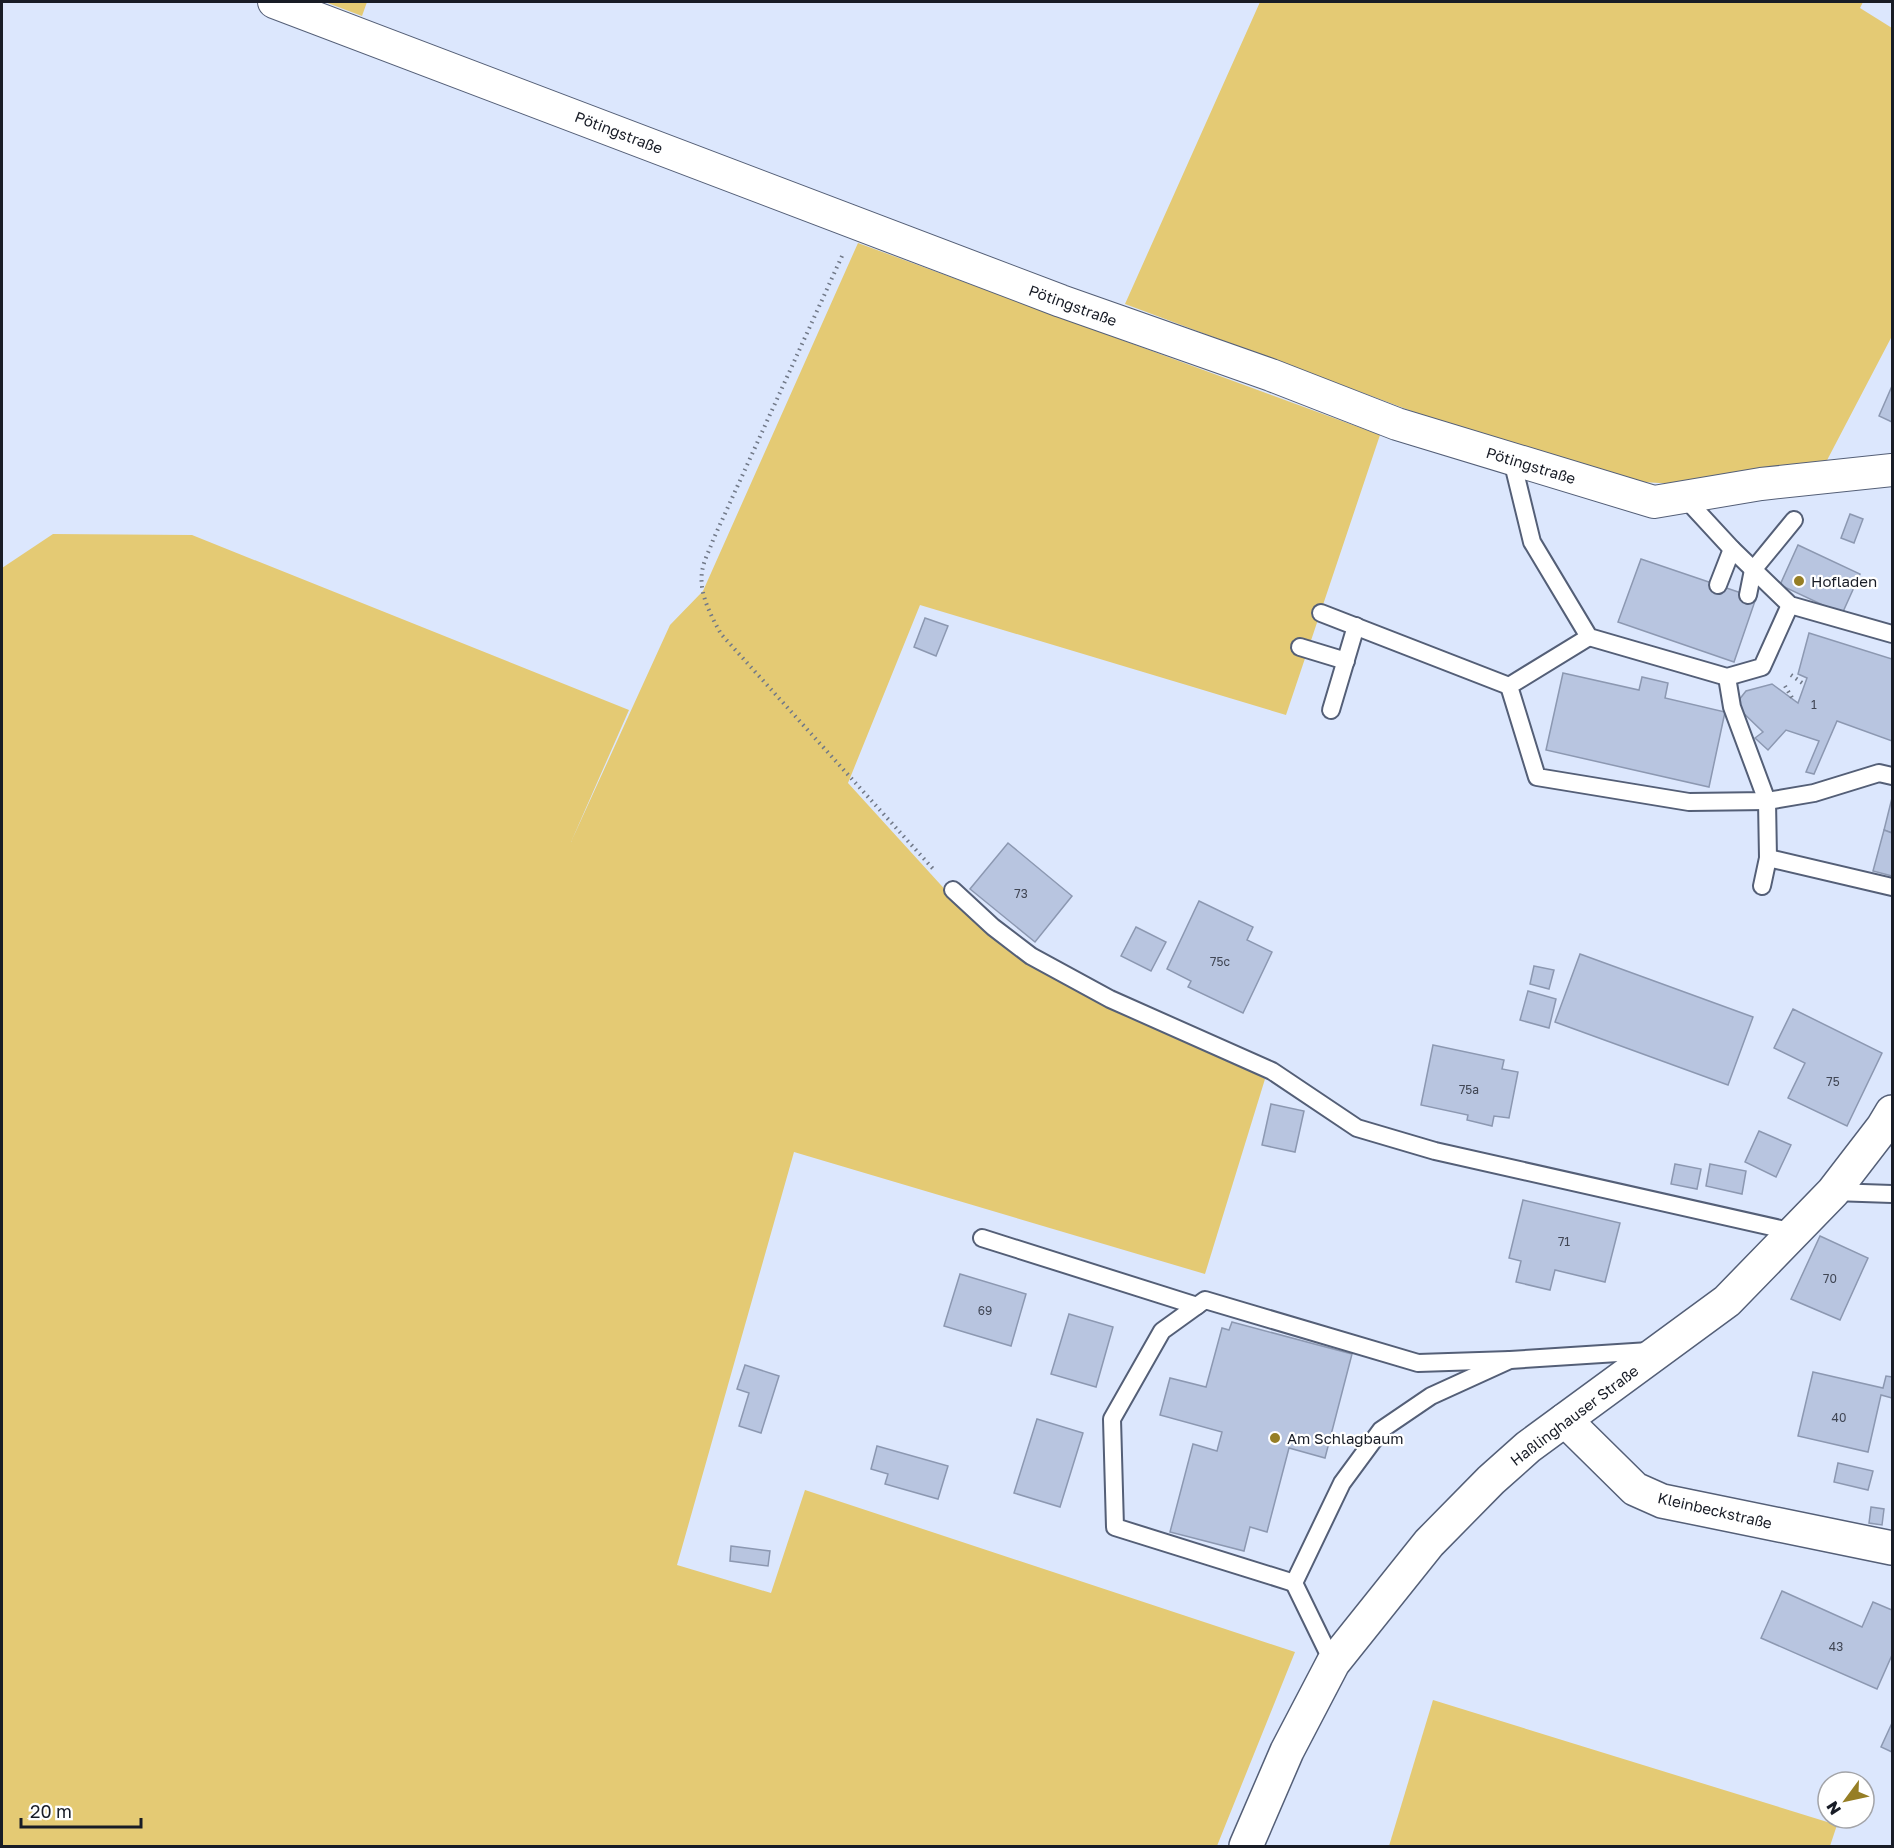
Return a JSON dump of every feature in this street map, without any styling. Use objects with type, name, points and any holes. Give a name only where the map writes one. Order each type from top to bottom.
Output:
[{"type":"main road","name":"Haßlinghauser Straße","points":[[1246,1846],[1287,1751],[1332,1663],[1429,1544],[1491,1480],[1528,1447],[1727,1301],[1833,1192],[1893,1112]]},
{"type":"main road","name":"Kleinbeckstraße","points":[[1565,1420],[1635,1489],[1662,1501],[1893,1548]]},
{"type":"street","name":"Pötingstraße","points":[[274,2],[1061,301],[1271,375],[1397,424],[1654,502],[1761,484],[1893,470]]},
{"type":"lane","points":[[1512,460],[1532,542],[1589,637],[1727,677],[1762,667],[1790,605]]},
{"type":"lane","points":[[1684,497],[1732,549],[1790,605],[1893,634]]},
{"type":"lane","points":[[1748,596],[1754,570],[1794,520]]},
{"type":"lane","points":[[1718,585],[1732,549]]},
{"type":"lane","points":[[1320,613],[1509,686]]},
{"type":"lane","points":[[1331,710],[1356,626]]},
{"type":"lane","points":[[1509,686],[1589,637]]},
{"type":"lane","points":[[1300,647],[1346,660]]},
{"type":"lane","points":[[1727,677],[1732,707],[1767,801],[1768,858],[1762,886]]},
{"type":"lane","points":[[1509,686],[1537,777],[1689,802],[1767,801],[1814,793],[1880,773],[1893,776]]},
{"type":"lane","points":[[1768,858],[1893,887]]},
{"type":"lane","points":[[952,890],[993,927],[1031,956],[1110,999],[1272,1071],[1357,1128],[1435,1151],[1794,1232]]},
{"type":"lane","points":[[1833,1192],[1893,1194]]},
{"type":"lane","points":[[982,1238],[1197,1306]]},
{"type":"lane","points":[[1332,1663],[1294,1583],[1115,1527],[1112,1419],[1162,1331],[1205,1300],[1418,1363],[1510,1360],[1660,1350]]},
{"type":"lane","points":[[1294,1583],[1342,1483],[1381,1430],[1431,1396],[1510,1360]]},
{"type":"path","points":[[857,223],[713,540],[702,568],[703,591],[708,610],[721,634],[952,890]]},
{"type":"shaded area","points":[[325,2],[367,2],[362,16]]},
{"type":"shaded area","points":[[1260,2],[1863,2],[1860,8],[1892,28],[1892,336],[1824,466],[1690,485],[1628,481],[1508,447],[1125,304]]},
{"type":"shaded area","points":[[858,243],[1380,435],[1286,715],[920,605],[848,783],[950,895],[992,932],[1265,1079],[1205,1274],[794,1152],[677,1565],[771,1593],[805,1490],[1295,1652],[1217,1846],[2,1846],[2,568],[53,534],[192,535],[629,710],[571,842],[670,625],[703,591]]},
{"type":"shaded area","points":[[1433,1700],[1816,1819],[1816,1830],[1835,1830],[1830,1846],[1389,1846]]},
{"type":"building","points":[[1892,386],[1892,422],[1879,416]]},
{"type":"building","points":[[1850,514],[1863,519],[1854,543],[1841,538]]},
{"type":"building","points":[[1798,545],[1860,574],[1842,614],[1780,585]]},
{"type":"building","points":[[1641,559],[1756,598],[1734,662],[1618,622]]},
{"type":"building","points":[[925,618],[948,626],[936,656],[914,647]]},
{"type":"building","points":[[1809,633],[1892,659],[1892,741],[1837,721],[1814,774],[1806,772],[1819,741],[1786,730],[1768,750],[1755,738],[1763,732],[1735,705],[1746,691],[1772,684],[1798,703],[1807,678],[1798,674]]},
{"type":"building","points":[[1563,673],[1639,690],[1642,677],[1668,683],[1665,698],[1725,712],[1709,787],[1546,750]]},
{"type":"building","points":[[1892,798],[1892,833],[1884,830]]},
{"type":"building","points":[[1884,830],[1892,833],[1892,876],[1873,871]]},
{"type":"building","points":[[1008,843],[1072,896],[1035,942],[970,889]]},
{"type":"building","points":[[1199,901],[1253,927],[1247,940],[1272,952],[1243,1013],[1188,987],[1191,981],[1167,969]]},
{"type":"building","points":[[1136,927],[1166,942],[1151,971],[1121,956]]},
{"type":"building","points":[[1580,954],[1753,1017],[1728,1085],[1555,1022]]},
{"type":"building","points":[[1534,966],[1554,970],[1549,989],[1530,984]]},
{"type":"building","points":[[1528,991],[1556,999],[1549,1028],[1520,1020]]},
{"type":"building","points":[[1793,1009],[1882,1053],[1847,1126],[1788,1098],[1805,1063],[1774,1048]]},
{"type":"building","points":[[1433,1045],[1504,1060],[1502,1069],[1518,1072],[1509,1118],[1494,1116],[1492,1126],[1467,1120],[1468,1115],[1421,1105]]},
{"type":"building","points":[[1271,1104],[1304,1111],[1295,1152],[1262,1145]]},
{"type":"building","points":[[1759,1131],[1791,1145],[1776,1177],[1745,1162]]},
{"type":"building","points":[[1675,1164],[1701,1169],[1697,1189],[1671,1184]]},
{"type":"building","points":[[1710,1164],[1746,1171],[1742,1194],[1706,1186]]},
{"type":"building","points":[[1523,1200],[1620,1223],[1605,1282],[1555,1270],[1550,1290],[1516,1282],[1521,1261],[1509,1258]]},
{"type":"building","points":[[1820,1236],[1868,1258],[1840,1320],[1791,1299]]},
{"type":"building","points":[[960,1274],[1026,1294],[1011,1346],[944,1326]]},
{"type":"building","points":[[1069,1314],[1113,1327],[1096,1387],[1051,1374]]},
{"type":"building","name":"Am Schlagbaum","points":[[1232,1322],[1352,1354],[1325,1458],[1289,1448],[1267,1532],[1250,1527],[1244,1551],[1170,1532],[1193,1444],[1217,1451],[1222,1432],[1160,1415],[1170,1378],[1206,1387],[1222,1328],[1229,1330]]},
{"type":"building","points":[[745,1365],[779,1376],[761,1433],[739,1426],[749,1393],[737,1389]]},
{"type":"building","points":[[1813,1372],[1883,1388],[1886,1376],[1892,1377],[1892,1398],[1881,1395],[1868,1452],[1798,1436]]},
{"type":"building","points":[[1037,1419],[1083,1433],[1060,1507],[1014,1493]]},
{"type":"building","points":[[877,1446],[948,1466],[938,1499],[885,1484],[888,1474],[871,1469]]},
{"type":"building","points":[[1838,1463],[1873,1471],[1868,1490],[1834,1482]]},
{"type":"building","points":[[1871,1507],[1884,1509],[1882,1525],[1869,1523]]},
{"type":"building","points":[[731,1546],[770,1551],[768,1566],[730,1561]]},
{"type":"building","points":[[1782,1591],[1862,1627],[1873,1602],[1892,1610],[1892,1655],[1877,1689],[1761,1638]]},
{"type":"building","points":[[1892,1723],[1892,1752],[1881,1747]]},
{"type":"place","name":"Hofladen","points":[[1799,581]]},
{"type":"place","name":"Am Schlagbaum","points":[[1275,1438]]}]
